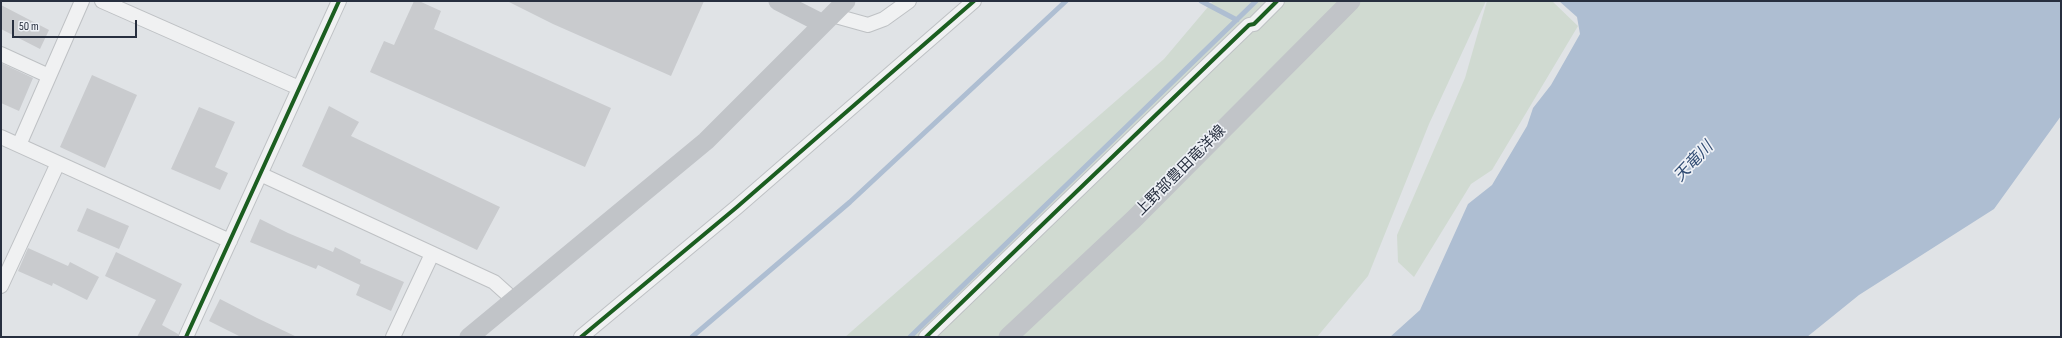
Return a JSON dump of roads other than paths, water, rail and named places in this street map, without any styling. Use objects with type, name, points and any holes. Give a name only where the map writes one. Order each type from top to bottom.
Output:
[{"type":"street","points":[[19,145],[82,1]]},
{"type":"street","points":[[102,1],[299,88]]},
{"type":"street","points":[[186,337],[339,1]]},
{"type":"street","points":[[778,1],[827,20],[868,25],[884,19],[909,1]]},
{"type":"street","points":[[469,337],[706,141],[846,1]]},
{"type":"street","points":[[581,337],[742,202],[974,1]]},
{"type":"street","points":[[926,337],[1249,25],[1254,24],[1277,1]]},
{"type":"street","name":"上野部豊田竜洋線","points":[[1008,337],[1134,219],[1351,1]]},
{"type":"street","points":[[1,54],[49,76]]},
{"type":"street","points":[[1,137],[230,241]]},
{"type":"street","points":[[1,286],[58,163]]},
{"type":"street","points":[[260,174],[494,282],[514,300]]},
{"type":"street","points":[[393,337],[432,254]]},
{"type":"water","name":"天竜川","points":[[1559,1],[2061,1],[2061,116],[1994,209],[1859,295],[1807,337],[1390,337],[1420,310],[1468,204],[1492,185],[1527,126],[1533,108],[1551,85],[1580,34],[1577,17]]},
{"type":"waterway","points":[[692,337],[850,202],[1066,1]]},
{"type":"waterway","points":[[1201,1],[1237,20]]},
{"type":"waterway","points":[[910,337],[1256,1]]}]
